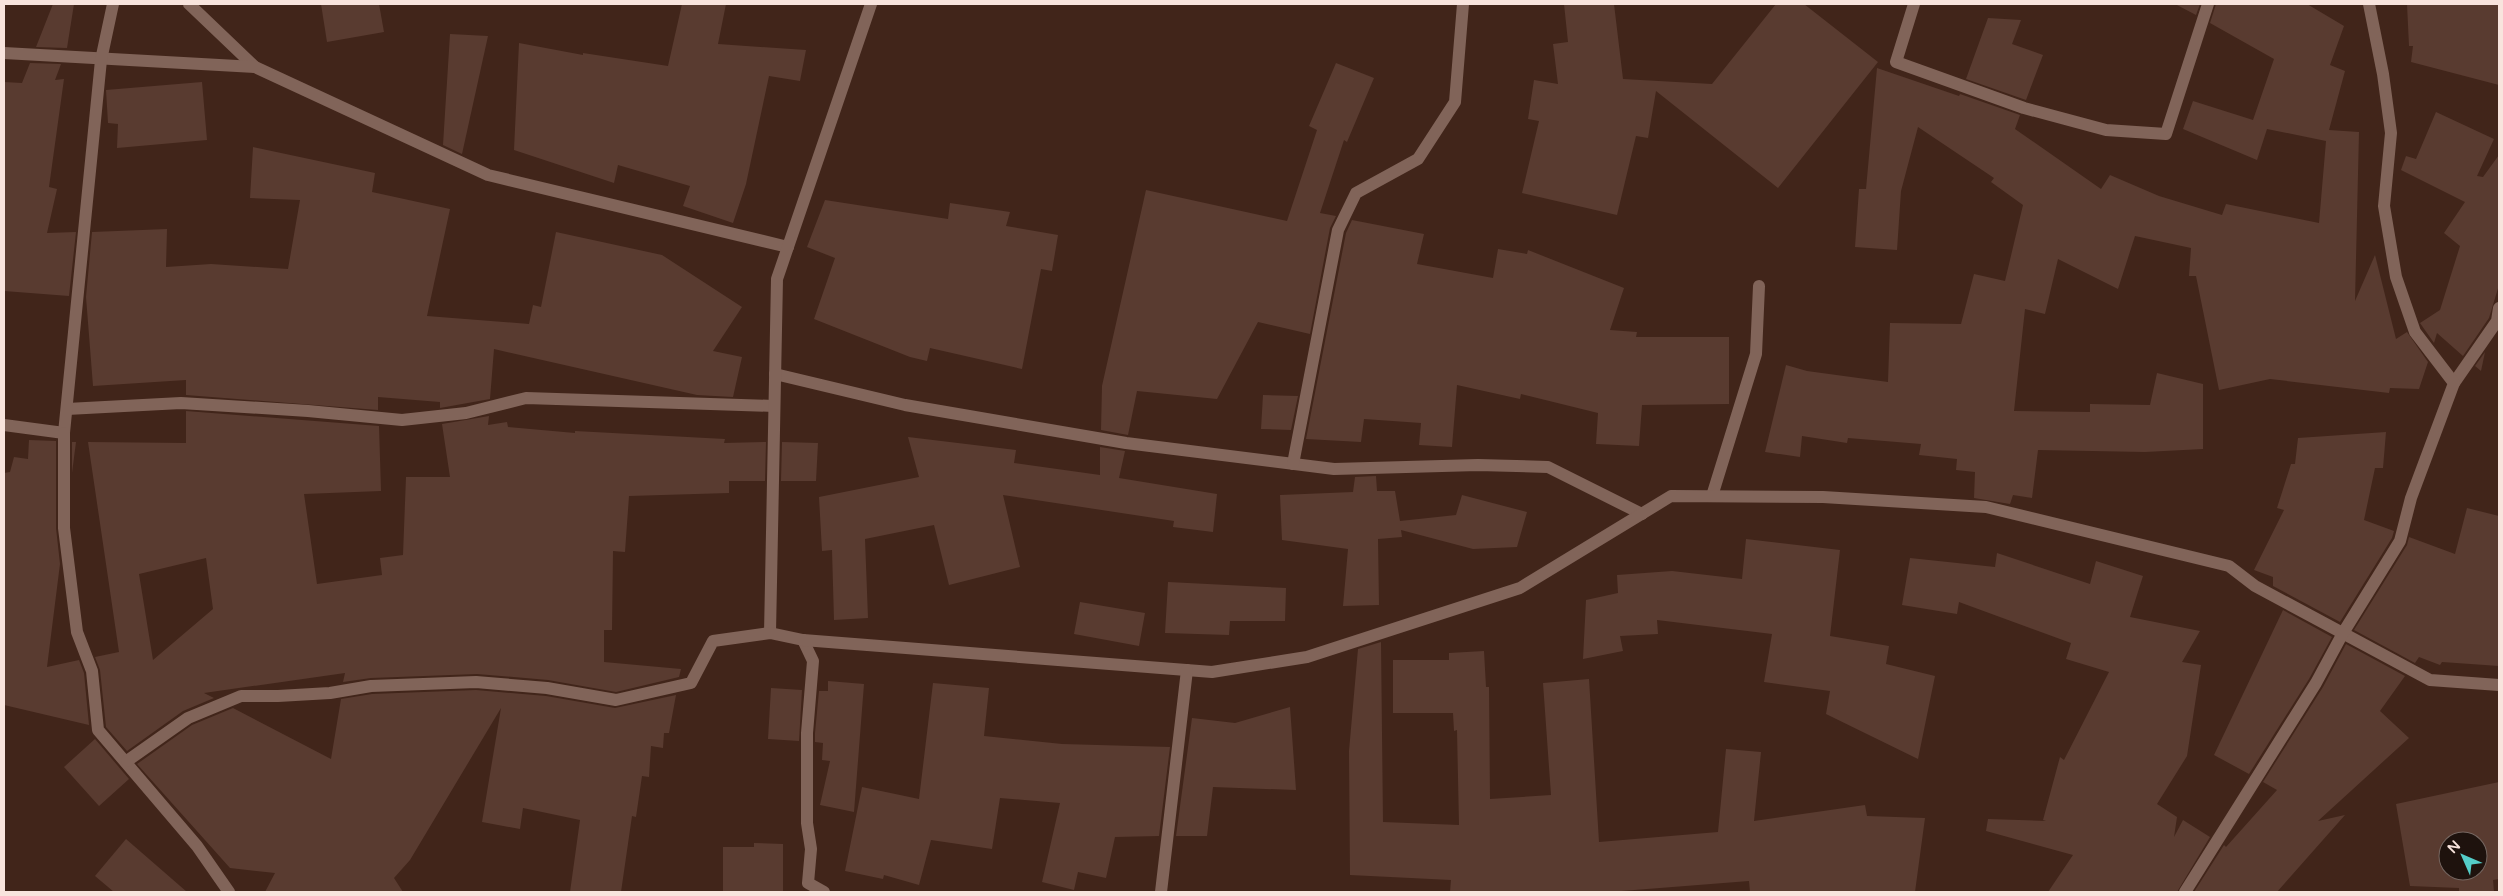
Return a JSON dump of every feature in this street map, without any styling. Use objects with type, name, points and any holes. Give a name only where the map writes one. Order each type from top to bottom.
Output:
[{"type":"street","points":[[113,4],[101,60],[64,433],[64,528],[77,632],[92,671],[98,730],[127,761],[197,846],[229,892]]},
{"type":"street","points":[[189,4],[255,67],[488,175],[788,247]]},
{"type":"street","points":[[770,633],[778,279],[871,4]]},
{"type":"street","points":[[1293,464],[1338,230],[1356,193],[1418,159],[1454,102],[1462,4]]},
{"type":"street","points":[[1914,4],[1896,62],[2024,108],[2097,127],[2166,134],[2208,4]]},
{"type":"street","points":[[2369,4],[2383,74],[2391,133],[2384,206],[2396,277],[2415,332],[2454,383]]},
{"type":"street","points":[[4,53],[101,60],[255,67]]},
{"type":"street","points":[[1712,496],[1756,354],[1758,286]]},
{"type":"street","points":[[2185,892],[2316,683],[2343,633],[2400,541],[2411,498],[2454,383],[2498,321],[2499,308]]},
{"type":"street","points":[[775,374],[905,405],[1126,443],[1334,469],[1478,465],[1548,467],[1642,514]]},
{"type":"street","points":[[67,409],[180,403],[308,411],[402,420],[466,413],[526,398],[774,406]]},
{"type":"street","points":[[4,425],[64,433]]},
{"type":"street","points":[[127,761],[188,718],[241,696],[295,695],[372,686],[476,682],[547,688],[616,700],[691,683],[712,641],[770,633],[803,640],[1212,672],[1307,657],[1520,588],[1671,496],[1822,497],[1986,507],[2229,566],[2254,586],[2430,680],[2499,685]]},
{"type":"street","points":[[803,640],[813,661],[807,733],[807,823],[811,849],[808,884],[824,892]]},
{"type":"street","points":[[1161,892],[1187,670]]},
{"type":"building","points":[[53,4],[74,4],[67,48],[36,47]]},
{"type":"building","points":[[321,4],[379,4],[384,32],[327,42]]},
{"type":"building","points":[[682,4],[726,4],[718,44],[806,50],[800,81],[769,76],[746,184],[733,223],[683,206],[690,186],[618,165],[614,183],[514,150],[519,43],[583,55],[583,53],[668,66]]},
{"type":"building","points":[[1564,4],[1614,4],[1623,79],[1712,84],[1776,4],[1804,4],[1878,62],[1778,188],[1656,91],[1648,138],[1636,136],[1617,215],[1522,193],[1539,121],[1528,119],[1534,80],[1558,84],[1553,44],[1568,42]]},
{"type":"building","points":[[2175,4],[2200,4],[2196,15]]},
{"type":"building","points":[[2216,4],[2307,4],[2344,26],[2330,65],[2345,71],[2329,130],[2359,132],[2355,301],[2375,255],[2396,339],[2407,332],[2428,362],[2419,389],[2390,388],[2389,393],[2270,379],[2219,390],[2196,276],[2189,276],[2191,248],[2135,236],[2118,289],[2058,259],[2045,314],[2025,309],[2014,411],[2090,412],[2090,404],[2150,405],[2157,373],[2203,384],[2203,449],[2145,452],[2038,450],[2032,498],[2013,495],[2010,504],[1974,498],[1975,472],[1956,470],[1957,459],[1919,455],[1921,444],[1848,438],[1847,443],[1802,436],[1800,457],[1765,452],[1786,365],[1807,371],[1888,382],[1890,323],[1961,324],[1974,274],[2005,281],[2023,205],[1991,182],[1994,178],[1918,127],[1901,191],[1897,250],[1855,247],[1859,189],[1866,189],[1877,68],[2020,115],[2015,129],[2101,189],[2110,175],[2159,196],[2222,215],[2226,204],[2319,223],[2326,141],[2267,129],[2257,160],[2183,129],[2193,101],[2253,120],[2274,59],[2210,23]]},
{"type":"building","points":[[2407,4],[2499,4],[2499,85],[2411,62],[2413,46],[2409,46]]},
{"type":"building","points":[[1988,18],[2021,20],[2012,44],[2043,55],[2026,100],[1966,79]]},
{"type":"building","points":[[450,34],[488,36],[462,154],[443,145]]},
{"type":"building","points":[[30,63],[61,64],[55,80],[64,79],[49,187],[57,189],[47,233],[76,232],[69,296],[4,291],[4,82],[22,83]]},
{"type":"building","points":[[1336,63],[1374,78],[1347,142],[1344,140],[1320,213],[1336,216],[1330,228],[1310,334],[1258,322],[1217,399],[1137,391],[1128,435],[1101,430],[1102,386],[1146,190],[1287,221],[1317,130],[1309,126]]},
{"type":"building","points":[[202,82],[207,140],[117,148],[118,124],[108,123],[106,90]]},
{"type":"building","points":[[2436,112],[2494,139],[2477,176],[2483,177],[2499,155],[2499,285],[2489,318],[2463,356],[2437,333],[2434,343],[2420,323],[2440,310],[2460,246],[2444,233],[2465,202],[2401,170],[2406,156],[2416,159]]},
{"type":"building","points":[[253,147],[375,173],[372,192],[450,209],[427,316],[529,324],[533,305],[541,307],[556,232],[662,255],[742,307],[713,351],[742,357],[733,397],[697,395],[494,349],[490,399],[440,408],[440,402],[378,397],[378,410],[186,395],[186,380],[93,386],[86,297],[92,232],[167,229],[166,267],[211,264],[288,269],[300,200],[250,198]]},
{"type":"building","points":[[825,200],[948,219],[950,203],[1010,212],[1006,226],[1058,235],[1052,271],[1041,269],[1022,369],[930,348],[927,361],[910,357],[814,319],[835,258],[807,247]]},
{"type":"building","points":[[1352,220],[1424,234],[1417,264],[1493,278],[1498,249],[1527,254],[1528,250],[1624,288],[1610,330],[1637,332],[1636,337],[1729,337],[1729,404],[1642,405],[1639,446],[1596,444],[1598,413],[1521,394],[1520,399],[1457,385],[1452,447],[1419,445],[1421,423],[1364,419],[1361,442],[1306,439],[1346,233]]},
{"type":"building","points":[[2485,352],[2481,371],[2475,366]]},
{"type":"building","points":[[1263,395],[1298,396],[1291,430],[1261,429]]},
{"type":"building","points":[[186,411],[379,426],[381,491],[304,494],[317,584],[382,575],[380,558],[403,555],[406,477],[450,477],[442,424],[489,416],[488,425],[507,422],[508,427],[575,433],[575,431],[725,439],[724,443],[766,442],[765,481],[729,481],[729,493],[629,496],[625,552],[613,551],[612,630],[604,630],[604,662],[681,669],[679,677],[616,692],[548,680],[477,674],[371,678],[343,682],[345,673],[204,693],[214,698],[183,711],[127,751],[106,727],[100,670],[95,657],[119,652],[88,442],[186,443]],"holes":[[[206,558],[213,609],[153,660],[139,574]]]},
{"type":"building","points":[[2386,432],[2383,468],[2375,468],[2364,520],[2394,531],[2392,538],[2340,622],[2273,586],[2273,577],[2254,570],[2284,510],[2277,508],[2291,464],[2295,464],[2298,438]]},
{"type":"building","points":[[908,437],[1016,450],[1014,463],[1100,475],[1100,447],[1125,451],[1119,478],[1217,494],[1213,532],[1173,527],[1174,521],[1003,495],[1020,567],[949,585],[934,525],[865,539],[868,618],[834,620],[832,550],[822,551],[819,497],[919,477]]},
{"type":"building","points":[[29,440],[56,441],[56,528],[60,564],[47,667],[79,660],[84,673],[89,725],[4,705],[4,473],[10,472],[14,457],[28,459]]},
{"type":"building","points":[[72,442],[76,442],[72,473]]},
{"type":"building","points":[[782,442],[818,443],[816,481],[781,481]]},
{"type":"building","points":[[1376,476],[1377,491],[1395,491],[1400,521],[1456,515],[1462,495],[1527,512],[1517,547],[1473,549],[1401,530],[1402,537],[1378,539],[1379,605],[1343,606],[1348,549],[1282,540],[1280,495],[1353,492],[1355,477]]},
{"type":"building","points":[[2467,508],[2499,516],[2499,666],[2442,662],[2440,665],[2419,657],[2415,663],[2354,630],[2407,545],[2409,537],[2455,554]]},
{"type":"building","points":[[1746,539],[1840,550],[1830,636],[1889,646],[1886,664],[1935,676],[1918,759],[1826,714],[1830,691],[1764,682],[1772,634],[1657,620],[1658,634],[1620,636],[1623,651],[1583,659],[1586,600],[1618,593],[1617,575],[1672,571],[1742,579]]},
{"type":"building","points":[[1997,553],[2090,584],[2096,561],[2143,576],[2130,617],[2200,631],[2182,662],[2201,665],[2187,756],[2157,804],[2177,817],[2174,837],[2183,820],[2210,837],[2177,892],[2048,892],[2073,855],[1986,831],[1988,819],[2046,821],[2043,820],[2060,757],[2064,760],[2109,672],[2066,659],[2071,643],[1959,602],[1957,614],[1902,605],[1910,558],[1995,567]]},
{"type":"building","points":[[1168,582],[1286,588],[1285,621],[1230,621],[1229,635],[1165,633]]},
{"type":"building","points":[[1080,602],[1145,613],[1139,646],[1074,634]]},
{"type":"building","points":[[2283,610],[2332,637],[2309,679],[2249,774],[2214,755]]},
{"type":"building","points":[[1381,642],[1383,822],[1459,825],[1457,730],[1454,731],[1453,713],[1393,713],[1393,660],[1449,660],[1449,653],[1484,651],[1486,687],[1489,687],[1490,799],[1551,795],[1543,683],[1589,679],[1599,842],[1718,832],[1726,749],[1761,752],[1754,821],[1865,805],[1867,816],[1925,818],[1915,892],[1750,892],[1749,881],[1609,892],[1450,892],[1451,880],[1350,875],[1349,751],[1358,649]]},
{"type":"building","points":[[2346,644],[2405,676],[2380,711],[2409,738],[2318,821],[2345,815],[2277,892],[2194,892],[2224,845],[2226,847],[2277,790],[2263,782],[2323,687]]},
{"type":"building","points":[[828,681],[864,684],[854,812],[820,805],[830,761],[822,760],[823,743],[815,742],[815,733],[819,691],[828,691]]},
{"type":"building","points":[[933,683],[989,688],[984,736],[1062,744],[1170,747],[1159,836],[1115,837],[1106,878],[1078,872],[1074,890],[1042,882],[1060,803],[1000,798],[992,849],[931,840],[919,885],[884,875],[883,879],[845,871],[862,787],[919,799]]},
{"type":"building","points":[[771,688],[802,690],[799,741],[768,739]]},
{"type":"building","points":[[476,690],[546,696],[615,708],[676,695],[669,733],[664,733],[663,748],[651,746],[649,777],[642,776],[636,817],[632,816],[621,892],[570,892],[580,820],[523,808],[520,829],[482,822],[501,708],[410,860],[394,878],[403,892],[265,892],[275,873],[230,868],[137,764],[192,725],[233,708],[331,759],[341,699],[372,694]]},
{"type":"building","points":[[1290,707],[1296,790],[1213,787],[1207,836],[1176,836],[1192,718],[1235,723]]},
{"type":"building","points":[[95,739],[129,779],[99,806],[64,767]]},
{"type":"building","points":[[2499,782],[2499,879],[2493,880],[2494,892],[2459,892],[2459,888],[2410,886],[2396,804]]},
{"type":"building","points":[[126,839],[187,892],[114,892],[95,876]]},
{"type":"building","points":[[754,843],[783,844],[783,892],[723,892],[723,847],[754,847]]}]
